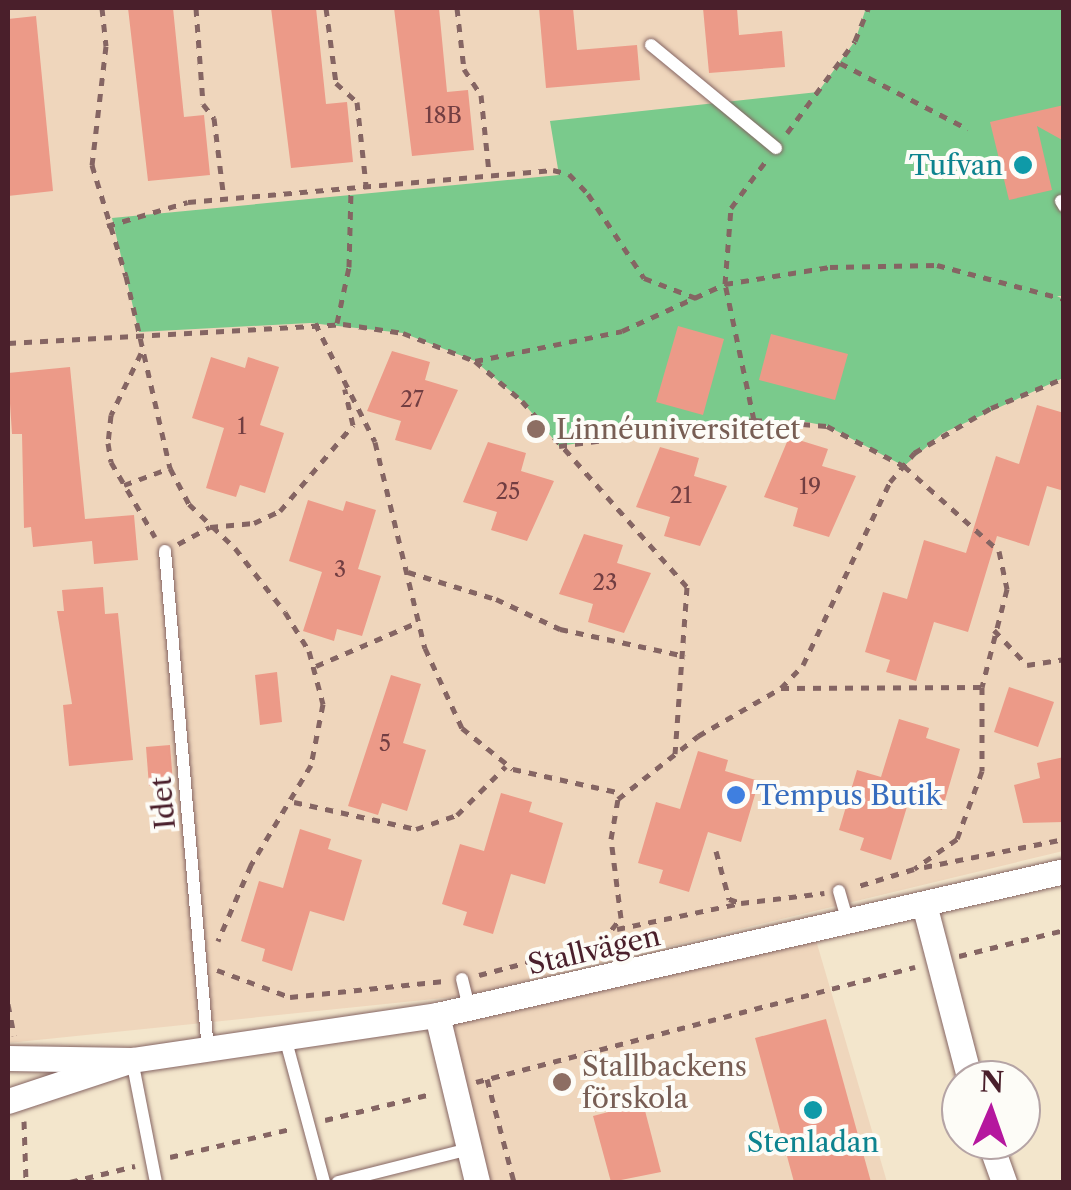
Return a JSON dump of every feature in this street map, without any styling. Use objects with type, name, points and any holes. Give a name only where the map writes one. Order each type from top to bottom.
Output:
[{"type":"street","name":"Stallvägen","points":[[8,1058],[132,1060],[286,1042],[586,983],[1064,872]]},
{"type":"street","points":[[924,904],[964,1060]]},
{"type":"street","points":[[437,1015],[478,1182]]},
{"type":"street","name":"Stallvägen","points":[[8,1101],[132,1060]]},
{"type":"lane","points":[[651,45],[776,148]]},
{"type":"lane","name":"Idet","points":[[164,551],[204,964],[208,1051]]},
{"type":"lane","points":[[839,891],[848,922]]},
{"type":"lane","points":[[462,979],[469,1008]]},
{"type":"lane","points":[[286,1042],[324,1182]]},
{"type":"lane","points":[[132,1060],[156,1182]]},
{"type":"lane","points":[[338,1182],[469,1149]]},
{"type":"path","points":[[102,8],[106,46],[92,165],[139,332],[170,468],[178,489],[261,578],[316,666],[323,704],[318,738],[294,802],[251,865],[204,964],[290,998],[462,979],[578,949],[618,929],[741,903],[839,891],[914,868],[1064,838]]},
{"type":"path","points":[[196,8],[203,104],[214,118],[224,199]]},
{"type":"path","points":[[326,8],[336,82],[357,102],[366,185]]},
{"type":"path","points":[[457,8],[464,69],[481,94],[489,174]]},
{"type":"path","points":[[754,420],[725,284],[731,208],[840,63],[868,8]]},
{"type":"path","points":[[840,63],[968,129]]},
{"type":"path","points":[[107,226],[147,211],[224,199],[489,174],[569,174],[644,278],[696,298]]},
{"type":"path","points":[[337,323],[349,267],[352,186]]},
{"type":"path","points":[[475,361],[622,331],[725,284],[830,267],[937,265],[1064,298]]},
{"type":"path","points":[[315,322],[375,442],[418,622],[462,728],[506,766],[623,794]]},
{"type":"path","points":[[8,343],[315,322],[403,333],[475,361],[522,401],[687,587],[685,656],[674,754]]},
{"type":"path","points":[[142,350],[111,416],[111,462],[164,551],[210,527],[254,524],[280,511],[352,425],[342,378]]},
{"type":"path","points":[[618,929],[611,839],[623,794],[674,754],[781,688],[803,665],[904,466],[943,433],[1064,378]]},
{"type":"path","points":[[560,446],[754,420],[828,426],[904,466],[999,551],[1006,589],[982,688],[982,770],[957,839],[914,868]]},
{"type":"path","points":[[124,485],[170,468]]},
{"type":"path","points":[[408,572],[496,600],[560,629],[685,656]]},
{"type":"path","points":[[316,666],[418,622]]},
{"type":"path","points":[[994,630],[1027,665],[1064,658]]},
{"type":"path","points":[[781,688],[982,688]]},
{"type":"path","points":[[294,802],[416,829],[457,815],[506,766]]},
{"type":"path","points":[[716,851],[728,898],[741,903]]},
{"type":"path","points":[[70,1182],[454,1088],[1064,930]]},
{"type":"path","points":[[578,949],[586,983]]},
{"type":"path","points":[[487,1079],[514,1182]]},
{"type":"shaded area","name":"Linnéuniversitetet","points":[[8,8],[1063,8],[1063,851],[463,996],[8,1043]]},
{"type":"shaded area","points":[[813,930],[887,1182],[477,1182],[437,1015]]},
{"type":"green space","points":[[866,8],[1063,8],[1064,296],[1057,296],[1063,299],[1063,378],[943,433],[904,466],[827,426],[796,420],[708,424],[559,446],[522,401],[475,361],[403,333],[310,323],[139,332],[112,218],[559,175],[550,121],[818,92],[855,41]]},
{"type":"building","points":[[128,8],[173,8],[184,117],[204,115],[210,175],[148,181]]},
{"type":"building","points":[[271,8],[316,8],[326,104],[347,102],[353,162],[291,168]]},
{"type":"building","points":[[394,8],[439,8],[447,92],[468,90],[474,150],[412,156]]},
{"type":"building","points":[[539,8],[573,8],[577,50],[637,45],[640,80],[546,88]]},
{"type":"building","points":[[703,8],[737,8],[739,35],[782,31],[785,67],[709,73]]},
{"type":"building","points":[[36,16],[53,191],[8,196],[8,19]]},
{"type":"building","name":"Tufvan","points":[[1064,105],[1064,141],[1037,126],[1052,190],[1009,200],[990,122]]},
{"type":"building","points":[[678,326],[724,339],[703,415],[656,402]]},
{"type":"building","points":[[771,334],[848,354],[835,400],[759,380]]},
{"type":"building","points":[[392,351],[430,362],[425,380],[458,390],[431,450],[395,440],[401,421],[367,411]]},
{"type":"building","points":[[211,357],[245,368],[248,357],[279,367],[260,425],[284,433],[265,493],[240,485],[236,497],[206,488],[224,428],[192,418]]},
{"type":"building","points":[[70,367],[85,519],[134,515],[138,560],[94,564],[92,541],[33,547],[31,527],[24,528],[22,434],[12,434],[8,373]]},
{"type":"building","points":[[1037,405],[1064,413],[1064,491],[1047,486],[1029,546],[997,536],[968,632],[934,622],[916,681],[886,672],[890,660],[865,652],[883,592],[907,599],[924,540],[966,553],[996,456],[1019,464]]},
{"type":"building","points":[[789,437],[828,449],[822,466],[856,476],[829,537],[793,526],[798,508],[764,497]]},
{"type":"building","points":[[488,442],[526,453],[521,471],[554,481],[527,541],[491,530],[497,512],[463,502]]},
{"type":"building","points":[[660,447],[699,458],[694,476],[727,486],[700,546],[664,536],[670,517],[636,507]]},
{"type":"building","points":[[308,500],[343,511],[346,501],[376,510],[358,569],[381,576],[362,636],[337,629],[334,641],[303,631],[322,572],[289,561]]},
{"type":"building","points":[[584,534],[623,545],[617,563],[651,573],[624,633],[588,622],[593,604],[559,594]]},
{"type":"building","points":[[103,587],[105,614],[118,613],[133,760],[69,766],[63,705],[72,704],[57,611],[64,611],[62,590]]},
{"type":"building","points":[[277,672],[282,722],[260,725],[255,675]]},
{"type":"building","points":[[391,675],[421,684],[403,743],[426,750],[407,811],[382,803],[378,815],[348,806]]},
{"type":"building","points":[[1009,687],[1054,702],[1038,747],[994,732]]},
{"type":"building","points":[[899,719],[929,728],[926,738],[960,749],[942,810],[909,800],[891,860],[860,850],[864,838],[839,830],[857,770],[881,777]]},
{"type":"building","points":[[170,745],[173,783],[149,786],[146,747]]},
{"type":"building","points":[[698,751],[728,760],[725,771],[759,781],[741,842],[708,832],[689,892],[659,883],[663,870],[638,863],[656,802],[680,809]]},
{"type":"building","points":[[1064,757],[1064,822],[1023,823],[1014,785],[1040,778],[1037,763]]},
{"type":"building","points":[[501,793],[532,802],[529,812],[563,823],[545,884],[511,874],[493,934],[463,925],[467,912],[442,904],[460,844],[484,851]]},
{"type":"building","points":[[300,829],[331,839],[328,849],[362,860],[344,921],[310,911],[292,971],[262,961],[265,949],[241,941],[259,881],[283,888]]},
{"type":"building","name":"Stenladan","points":[[826,1019],[871,1182],[794,1182],[755,1038]]},
{"type":"building","points":[[643,1103],[661,1172],[611,1182],[593,1116]]},
{"type":"place","name":"Tufvan","points":[[1023,165]]},
{"type":"place","name":"Linnéuniversitetet","points":[[536,429]]},
{"type":"place","name":"Tempus Butik","points":[[736,795]]},
{"type":"place","name":"Stallbackens förskola","points":[[562,1082]]},
{"type":"place","name":"Stenladan","points":[[813,1110]]}]
